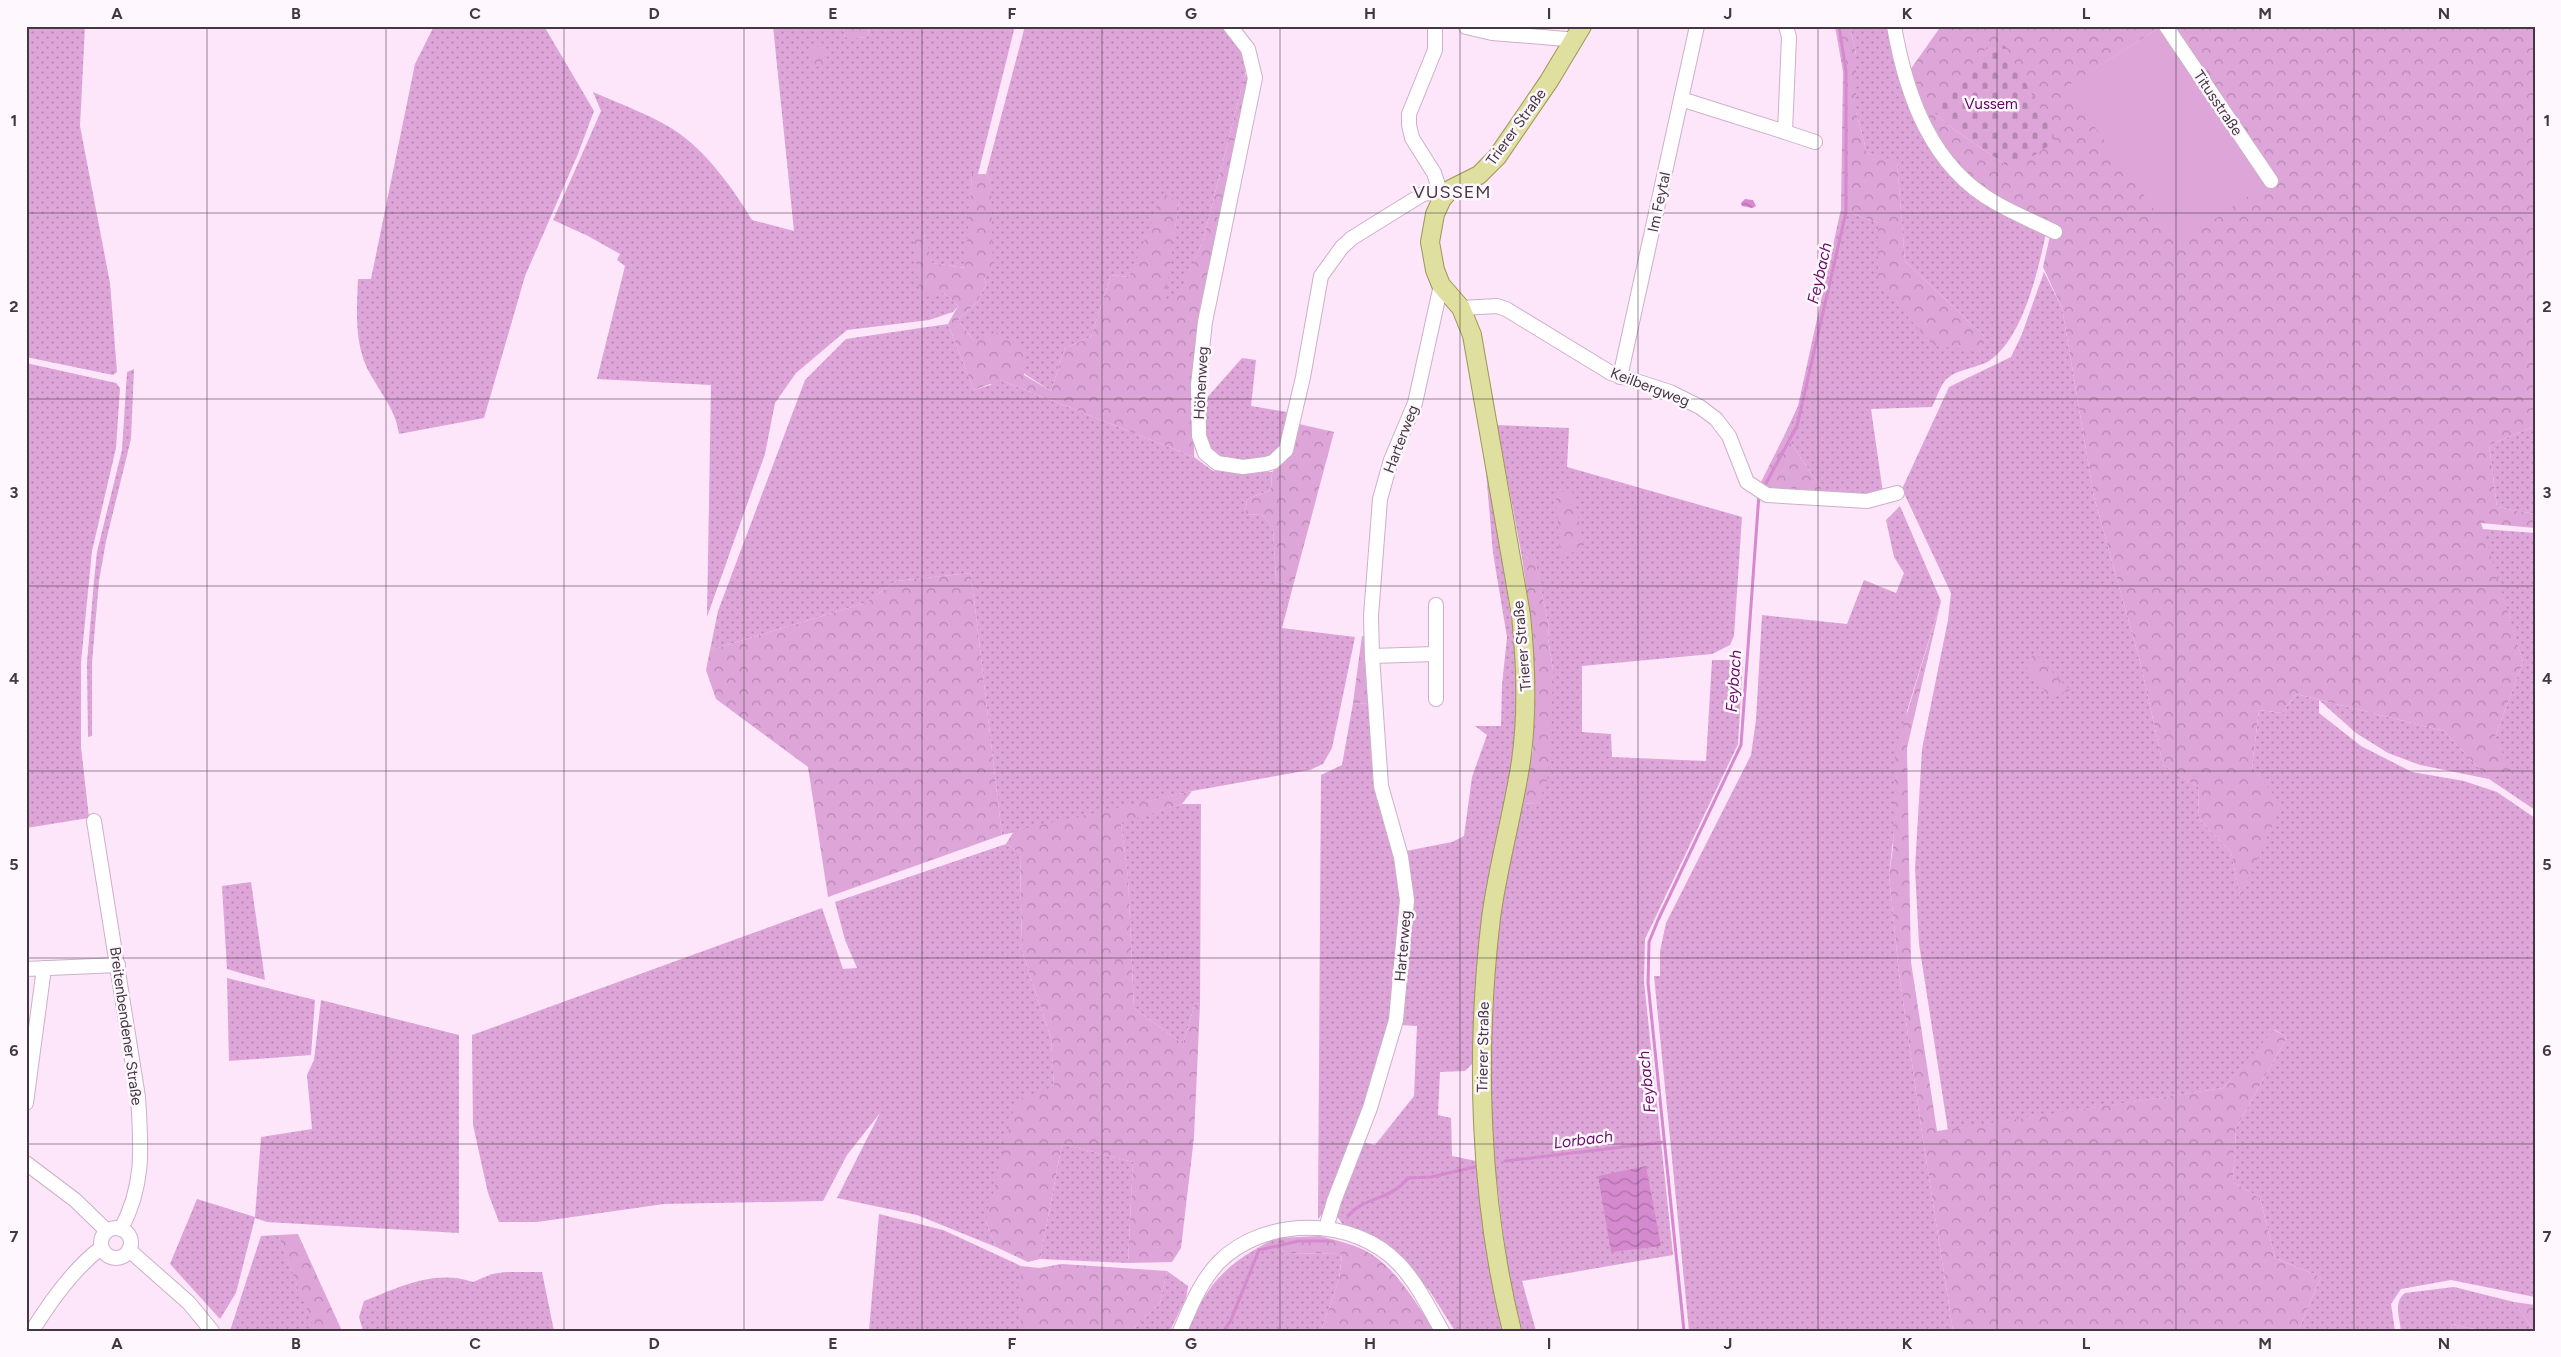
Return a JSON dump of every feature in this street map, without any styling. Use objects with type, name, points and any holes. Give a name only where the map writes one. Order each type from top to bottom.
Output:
[{"type":"main road","name":"Trierer Straße","points":[[1512,1331],[1499,1268],[1487,1169],[1482,1090],[1482,1038],[1484,992],[1492,916],[1521,763],[1526,718],[1527,679],[1521,614],[1475,348],[1461,308],[1441,285],[1432,257],[1430,242],[1435,214],[1442,193],[1479,175],[1497,157],[1573,43],[1582,26]]},
{"type":"street","name":"Höhenweg","points":[[1230,26],[1248,49],[1255,78],[1205,322],[1198,385],[1198,436],[1205,453],[1218,463],[1243,467],[1273,462],[1286,450],[1303,377],[1322,276],[1342,247],[1352,238],[1423,194],[1442,193]]},
{"type":"street","points":[[1435,26],[1435,50],[1409,114],[1409,125],[1417,148],[1434,173],[1442,193]]},
{"type":"street","name":"Im Feytal","points":[[1620,377],[1697,26]]},
{"type":"street","points":[[1785,132],[1789,38],[1786,26]]},
{"type":"street","points":[[1894,26],[1908,90],[1924,125],[1946,160],[1973,188],[1996,203],[2055,232]]},
{"type":"street","name":"Titusstraße","points":[[2166,26],[2271,181]]},
{"type":"street","points":[[1466,27],[1492,33],[1566,39],[1573,43]]},
{"type":"street","points":[[1681,99],[1816,142]]},
{"type":"street","name":"Harterweg","points":[[1326,1228],[1334,1201],[1370,1108],[1396,1020],[1407,900],[1398,846],[1383,797],[1372,656],[1371,616],[1380,499],[1391,460],[1415,403],[1441,285]]},
{"type":"street","name":"Keilbergweg","points":[[1461,308],[1496,306],[1506,309],[1620,377],[1670,392],[1700,407],[1715,418],[1729,436],[1746,482],[1761,491],[1867,501],[1897,493]]},
{"type":"street","points":[[1436,605],[1436,699]]},
{"type":"street","points":[[1372,656],[1435,654]]},
{"type":"street","name":"Breitenbendener Straße","points":[[94,821],[138,1097],[141,1152],[140,1174],[135,1198],[108,1227]]},
{"type":"street","points":[[26,968],[118,965]]},
{"type":"street","points":[[26,1103],[44,968]]},
{"type":"street","points":[[26,1164],[49,1178],[108,1227],[130,1238],[129,1250]]},
{"type":"street","points":[[108,1227],[101,1238],[101,1248],[107,1256],[117,1258],[129,1250]]},
{"type":"street","points":[[1180,1331],[1201,1283],[1220,1261],[1244,1243],[1267,1233],[1293,1228],[1326,1228],[1342,1232],[1379,1248],[1398,1263],[1423,1296],[1442,1331]]},
{"type":"street","points":[[32,1331],[45,1310],[83,1265],[101,1248]]},
{"type":"street","points":[[129,1250],[144,1261],[189,1303],[212,1331]]},
{"type":"green space","points":[[26,26],[85,26],[80,126],[110,283],[117,372],[113,375],[26,357]]},
{"type":"green space","points":[[434,26],[544,26],[594,111],[578,154],[525,276],[484,418],[399,434],[394,416],[367,368],[360,346],[357,324],[358,279],[371,279],[415,64]]},
{"type":"green space","points":[[773,26],[843,26],[845,38],[869,37],[868,26],[1015,26],[978,174],[972,175],[966,268],[931,263],[924,234],[913,235],[944,293],[958,306],[953,312],[929,320],[847,330],[796,373],[775,403],[765,454],[707,617],[711,385],[597,379],[625,266],[617,260],[620,254],[588,236],[553,220],[601,111],[593,92],[649,116],[680,134],[711,162],[738,197],[752,220],[794,231]]},
{"type":"green space","points":[[843,26],[868,26],[869,37],[845,39]]},
{"type":"green space","points":[[1025,26],[1223,26],[1245,59],[1245,74],[1203,241],[1179,295],[1164,301],[1179,202],[1129,277],[1111,275],[1091,337],[1065,348],[1051,391],[974,341],[958,320],[977,302],[986,285],[984,277],[991,181],[986,174]]},
{"type":"green space","points":[[1835,26],[1850,26],[1856,55],[1856,112],[1867,153],[1897,161],[1905,261],[1985,337],[1979,350],[1934,346],[1878,284],[1878,223],[1841,209],[1843,72]]},
{"type":"green space","points":[[1850,26],[1889,26],[1928,144],[1979,200],[2046,233],[2027,303],[2011,337],[2001,350],[1989,361],[1953,374],[1948,378],[1942,385],[1932,407],[1871,409],[1883,493],[1827,497],[1785,434],[1798,406],[1841,209],[1878,223],[1878,284],[1985,337],[1905,261],[1897,162],[1867,153],[1856,112],[1856,55]]},
{"type":"green space","points":[[1941,26],[2162,26],[2066,87],[2163,26],[2535,26],[2535,426],[2489,445],[2497,507],[2535,514],[2535,528],[2481,523],[2523,662],[2495,737],[2511,771],[2489,779],[2444,731],[2296,694],[2282,713],[2259,710],[2252,767],[2282,805],[2240,896],[2231,852],[2199,819],[2198,787],[2163,765],[2141,665],[2094,497],[2062,308],[2043,267],[2052,227],[1974,186],[1928,124],[1908,73]],"holes":[[[1935,113],[2012,169],[1949,126]]]},
{"type":"green space","points":[[2162,26],[2267,183],[2179,244],[2066,87]]},
{"type":"green space","name":"Vussem","points":[[1991,43],[2005,46],[2052,130],[2055,142],[2012,169],[1949,126],[1935,113],[1938,103]]},
{"type":"green space","points":[[824,46],[829,66],[812,67],[811,48]]},
{"type":"green space","points":[[1245,74],[1250,81],[1195,360],[1194,457],[1003,381],[998,387],[990,384],[974,390],[948,324],[958,306],[944,293],[920,296],[913,234],[924,234],[932,263],[965,268],[972,174],[986,174],[991,181],[993,270],[984,277],[986,285],[977,302],[958,320],[974,341],[996,332],[1024,348],[1024,375],[1051,391],[1065,348],[1091,337],[1111,275],[1129,277],[1164,194],[1179,202],[1165,300],[1179,294],[1203,241]]},
{"type":"green space","points":[[2044,272],[2062,308],[2094,497],[2141,665],[2163,765],[2198,787],[2199,819],[2231,852],[2240,895],[2281,805],[2252,767],[2259,710],[2282,713],[2296,694],[2444,731],[2489,779],[2420,765],[2388,753],[2356,733],[2319,700],[2319,713],[2361,746],[2412,772],[2464,781],[2497,792],[2535,818],[2535,1297],[2451,1280],[2401,1289],[2391,1304],[2395,1331],[2298,1331],[2321,1277],[2275,1258],[2260,1198],[2233,1182],[2236,1128],[2287,1037],[2275,1030],[2223,1088],[1948,1130],[1919,944],[1915,869],[1922,749],[1948,620],[1951,593],[1902,489],[1949,387],[2011,357],[2022,334]]},
{"type":"green space","points":[[948,324],[974,390],[1003,381],[1194,457],[1213,471],[1272,472],[1271,490],[1247,499],[1245,514],[1262,515],[1273,527],[1276,581],[1293,586],[1282,628],[1355,637],[1332,748],[1323,764],[1310,770],[1192,791],[1002,835],[971,573],[896,581],[865,603],[710,650],[718,611],[805,380],[846,339]]},
{"type":"green space","points":[[1242,358],[1256,360],[1251,406],[1287,412],[1282,449],[1268,460],[1219,460],[1205,437],[1205,400]]},
{"type":"green space","points":[[26,363],[116,383],[120,388],[116,448],[92,551],[81,662],[81,747],[89,818],[26,828]]},
{"type":"green space","points":[[134,369],[131,439],[106,541],[99,581],[92,662],[92,736],[88,737],[87,663],[97,552],[122,450],[127,372]]},
{"type":"green space","points":[[1299,424],[1334,432],[1293,586],[1276,581],[1273,527],[1262,515],[1245,514],[1247,499],[1271,490],[1272,472],[1292,455]]},
{"type":"green space","points":[[1497,425],[1569,428],[1567,467],[1742,517],[1734,636],[1730,645],[1712,654],[1582,666],[1582,732],[1611,734],[1612,757],[1706,761],[1712,660],[1743,660],[1738,744],[1645,939],[1644,982],[1673,1255],[1522,1281],[1536,1331],[1522,1331],[1508,1272],[1492,1142],[1492,995],[1497,916],[1519,803],[1538,804],[1553,670],[1548,638],[1549,627],[1534,557],[1522,557]]},
{"type":"green space","points":[[2535,426],[2535,514],[2497,507],[2489,445]]},
{"type":"green space","points":[[1785,434],[1827,497],[1770,493],[1759,486]]},
{"type":"green space","points":[[1484,448],[1522,686],[1476,1060],[1465,1071],[1440,1072],[1438,1115],[1451,1118],[1452,1156],[1481,1162],[1506,1331],[1455,1331],[1429,1290],[1397,1258],[1357,1230],[1344,1226],[1336,1215],[1362,1142],[1375,1145],[1414,1096],[1417,1026],[1400,1025],[1406,851],[1452,842],[1464,836],[1472,777],[1487,735],[1475,726],[1501,726],[1502,685],[1507,637],[1493,553]]},
{"type":"green space","points":[[1572,490],[1585,550],[1560,555],[1556,493]]},
{"type":"green space","points":[[1900,506],[1941,601],[1907,711],[1889,876],[1899,973],[1953,1331],[1689,1331],[1654,976],[1660,976],[1660,951],[1666,923],[1751,755],[1756,720],[1762,615],[1847,624],[1864,580],[1896,593],[1904,573],[1894,557],[1886,520]]},
{"type":"green space","points":[[2482,529],[2535,533],[2535,810],[2489,779],[2495,737],[2523,662]]},
{"type":"green space","points":[[1534,556],[1549,627],[1548,638],[1553,670],[1551,740],[1547,780],[1538,804],[1519,803],[1533,750],[1533,636],[1522,557]]},
{"type":"green space","points":[[971,573],[1002,835],[828,897],[808,767],[716,699],[706,670],[710,650],[865,603],[896,581]]},
{"type":"green space","points":[[1941,601],[1907,748],[1911,962],[1937,1131],[2223,1088],[2274,1030],[2287,1037],[2236,1128],[2233,1182],[2260,1198],[2275,1258],[2321,1277],[2298,1331],[1953,1331],[1899,973],[1889,876],[1893,848],[1895,753]]},
{"type":"green space","points":[[1362,636],[1367,637],[1369,704],[1353,703]]},
{"type":"green space","points":[[2034,653],[2070,690],[2050,698],[2026,666]]},
{"type":"green space","points":[[1353,703],[1369,704],[1403,898],[1391,1022],[1363,1115],[1326,1209],[1318,1219],[1321,775],[1342,765]]},
{"type":"green space","points":[[1192,791],[1182,804],[1121,823],[1128,877],[1134,1008],[1183,1044],[1195,1003],[1200,1004],[1194,1137],[1181,1248],[1172,1262],[1128,1263],[1133,1162],[1062,1144],[1040,1259],[1028,1262],[996,1247],[986,1222],[1016,1100],[1054,1087],[1051,1039],[1022,951],[1020,853],[1006,844],[1014,831]]},
{"type":"green space","points":[[1182,804],[1201,804],[1200,1004],[1195,1003],[1183,1044],[1134,1008],[1128,878],[1121,822]]},
{"type":"green space","points":[[1006,844],[1020,853],[1022,951],[1051,1039],[1054,1087],[986,1222],[996,1247],[917,1215],[837,1198],[880,1113],[847,1155],[823,1201],[664,1204],[537,1222],[499,1222],[488,1193],[473,1125],[472,1035],[822,908],[843,969],[857,968],[845,940],[835,902]]},
{"type":"green space","points":[[251,882],[265,980],[227,969],[222,886]]},
{"type":"green space","points":[[227,978],[315,1000],[311,1055],[229,1061]]},
{"type":"green space","points":[[321,1000],[459,1035],[459,1233],[267,1222],[255,1218],[236,1293],[220,1319],[170,1264],[197,1199],[255,1217],[261,1137],[312,1129],[307,1075],[314,1060]]},
{"type":"green space","points":[[1062,1144],[1133,1162],[1128,1263],[1040,1259]]},
{"type":"green space","points":[[879,1214],[943,1230],[1021,1266],[1021,1331],[869,1331]]},
{"type":"green space","points":[[298,1234],[342,1331],[316,1331],[313,1325],[278,1235]]},
{"type":"green space","points":[[278,1235],[316,1331],[230,1331],[261,1236]]},
{"type":"green space","points":[[1320,1236],[1359,1248],[1381,1261],[1406,1289],[1435,1331],[1321,1331],[1339,1280],[1342,1254],[1283,1253],[1276,1238]]},
{"type":"green space","points":[[1276,1238],[1283,1253],[1342,1254],[1339,1280],[1321,1331],[1187,1331],[1203,1298],[1222,1275],[1245,1256]]},
{"type":"green space","points":[[1062,1264],[1167,1271],[1160,1303],[1131,1331],[1021,1331],[1021,1266],[1039,1268]]},
{"type":"green space","points":[[1167,1271],[1188,1286],[1186,1298],[1170,1331],[1131,1331],[1160,1303]]},
{"type":"green space","points":[[542,1272],[554,1331],[363,1331],[359,1317],[364,1301],[417,1281],[445,1278],[473,1282],[492,1274]]},
{"type":"green space","points":[[2454,1287],[2514,1302],[2534,1331],[2483,1331],[2452,1324],[2451,1331],[2401,1331],[2398,1306],[2401,1297],[2405,1293]]},
{"type":"green space","points":[[2514,1302],[2535,1305],[2535,1331],[2534,1331]]},
{"type":"green space","points":[[2452,1324],[2483,1331],[2451,1331]]},
{"type":"water","points":[[1745,199],[1753,200],[1756,206],[1752,208],[1742,206],[1741,203]]},
{"type":"water","points":[[1646,1166],[1661,1246],[1611,1252],[1598,1176]]},
{"type":"waterway","name":"Feybach","points":[[1764,487],[1797,426],[1846,212],[1846,71],[1839,26]]},
{"type":"waterway","name":"Feybach","points":[[1684,1331],[1648,983],[1649,942],[1741,745],[1759,494]]},
{"type":"waterway","name":"Lorbach","points":[[1505,1161],[1664,1142]]},
{"type":"waterway","name":"Lorbach","points":[[1348,1216],[1362,1205],[1401,1186],[1408,1178],[1431,1177],[1475,1167]]},
{"type":"waterway","name":"Lorbach","points":[[1224,1331],[1231,1320],[1259,1250],[1299,1241],[1328,1241]]},
{"type":"district","name":"VUSSEM","points":[[1452,192]]}]
